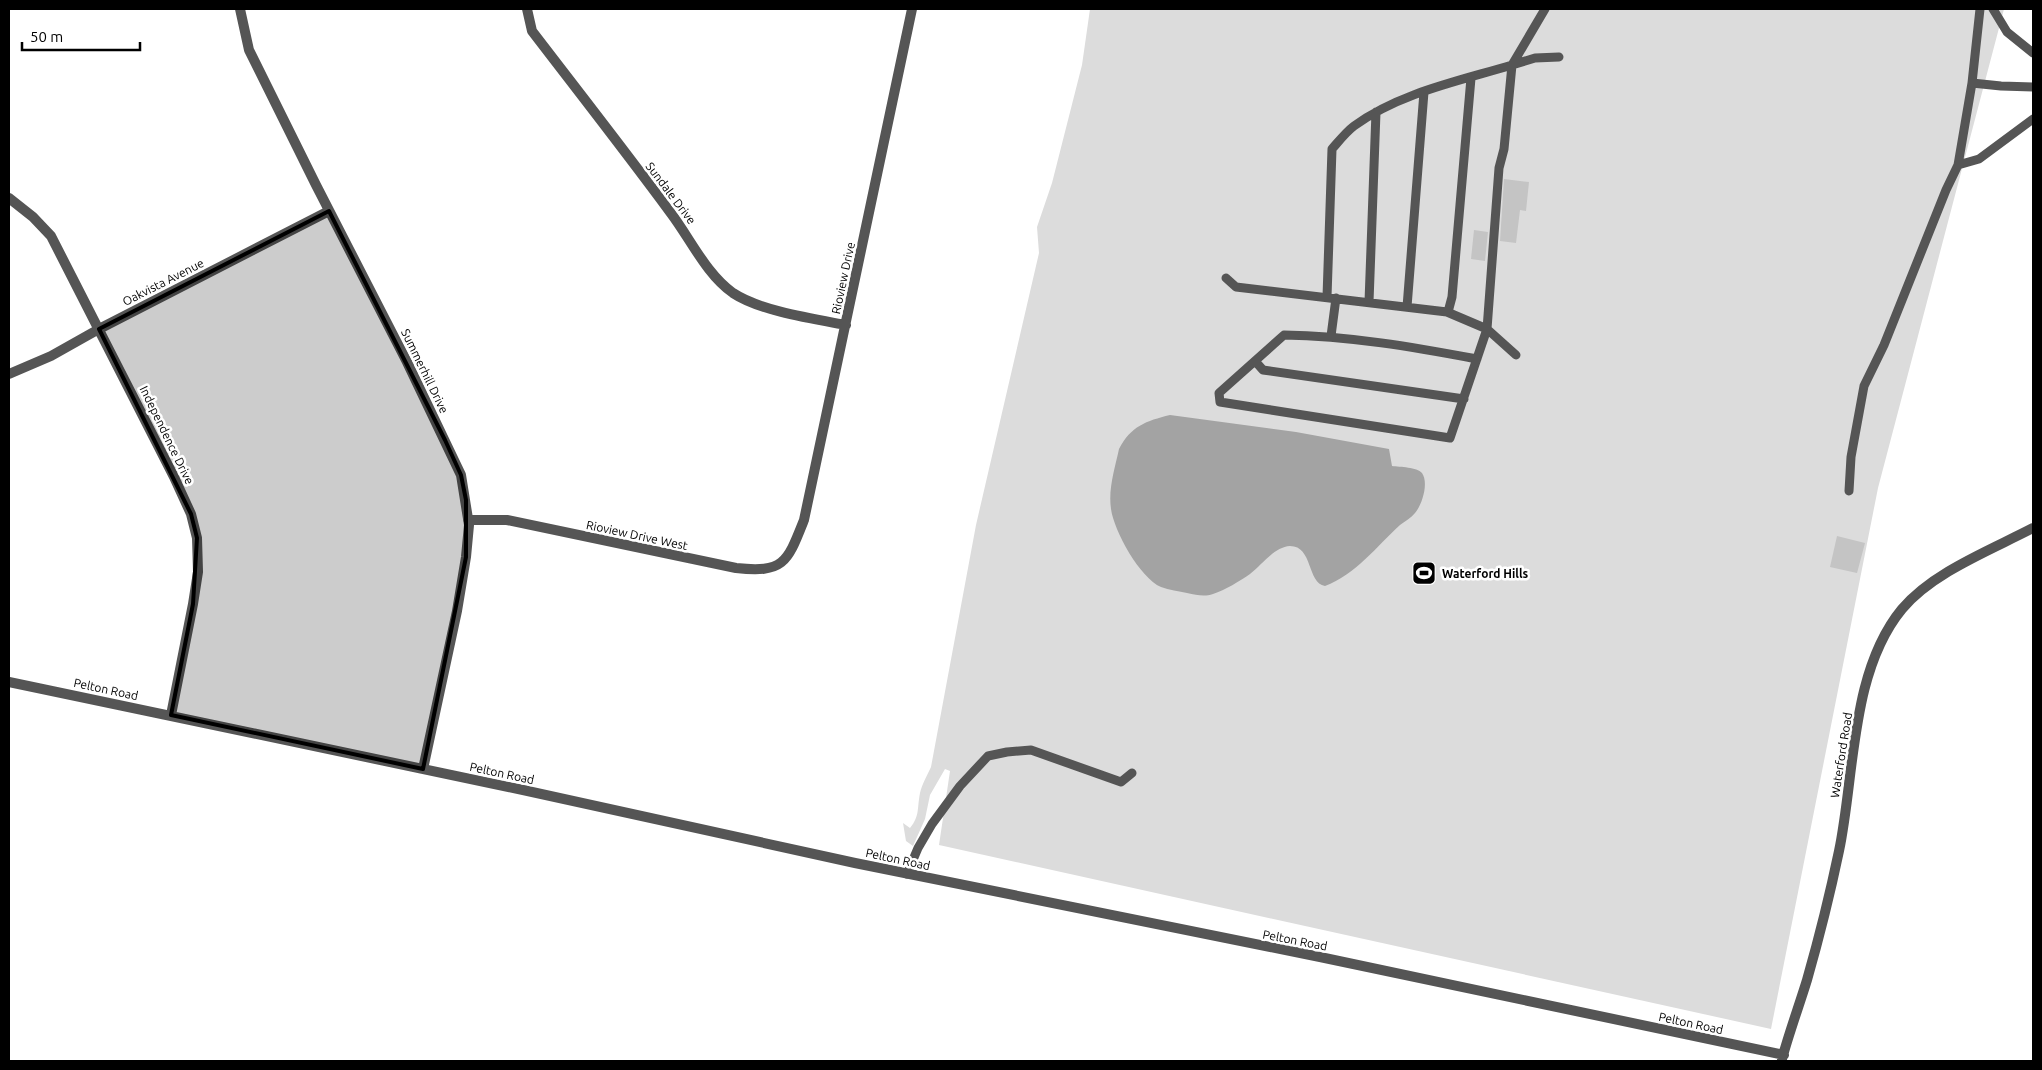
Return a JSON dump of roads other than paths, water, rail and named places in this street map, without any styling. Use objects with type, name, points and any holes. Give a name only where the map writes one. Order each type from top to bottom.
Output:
[{"type":"street","name":"Summerhill Drive","points":[[240,9],[250,50],[329,211],[407,362],[461,475],[468,520],[466,557],[457,611],[423,769]]},
{"type":"street","name":"Sundale Drive","points":[[527,9],[532,31],[672,214],[713,273],[732,292],[743,299],[802,317],[846,325]]},
{"type":"street","name":"Rioview Drive","points":[[792,550],[804,520],[912,9]]},
{"type":"street","name":"Independence Drive","points":[[9,198],[33,217],[51,236],[174,476],[191,514],[197,538],[197,580],[171,715]]},
{"type":"street","name":"Oakvista Avenue","points":[[9,374],[51,356],[99,329],[329,211]]},
{"type":"street","name":"Rioview Drive West","points":[[468,520],[507,520],[743,569],[759,570],[774,567],[787,558],[792,550]]},
{"type":"street","name":"Waterford Road","points":[[1783,1058],[1830,892],[1839,849],[1861,706],[1869,677],[1888,630],[1916,594],[1934,580],[2033,528]]},
{"type":"street","name":"Pelton Road","points":[[9,682],[171,715],[907,874],[1320,957],[1783,1058]]},
{"type":"lane","points":[[1477,359],[1396,344],[1331,336],[1284,335],[1219,393],[1220,402],[1450,438],[1464,399],[1487,329],[1499,168],[1504,149],[1512,65],[1545,9]]},
{"type":"lane","points":[[1849,491],[1851,457],[1864,386],[1884,345],[1939,207],[1958,165],[1972,82],[1980,9]]},
{"type":"lane","points":[[1993,9],[2007,32],[2033,54]]},
{"type":"lane","points":[[1331,336],[1332,148],[1352,127],[1376,112],[1424,92],[1535,58],[1559,57]]},
{"type":"lane","points":[[1448,312],[1452,297],[1471,78]]},
{"type":"lane","points":[[1972,82],[2001,86],[2033,87]]},
{"type":"lane","points":[[1407,307],[1424,92]]},
{"type":"lane","points":[[1369,302],[1376,112]]},
{"type":"lane","points":[[1958,165],[1979,159],[2033,119]]},
{"type":"lane","points":[[1226,278],[1236,287],[1448,312],[1487,329],[1516,355]]},
{"type":"lane","points":[[1255,360],[1263,370],[1464,399]]},
{"type":"lane","points":[[907,874],[918,848],[932,824],[960,786],[988,756],[1032,750],[1121,782],[1132,773]]},
{"type":"place","name":"Waterford Hills","points":[[1424,573]]}]
